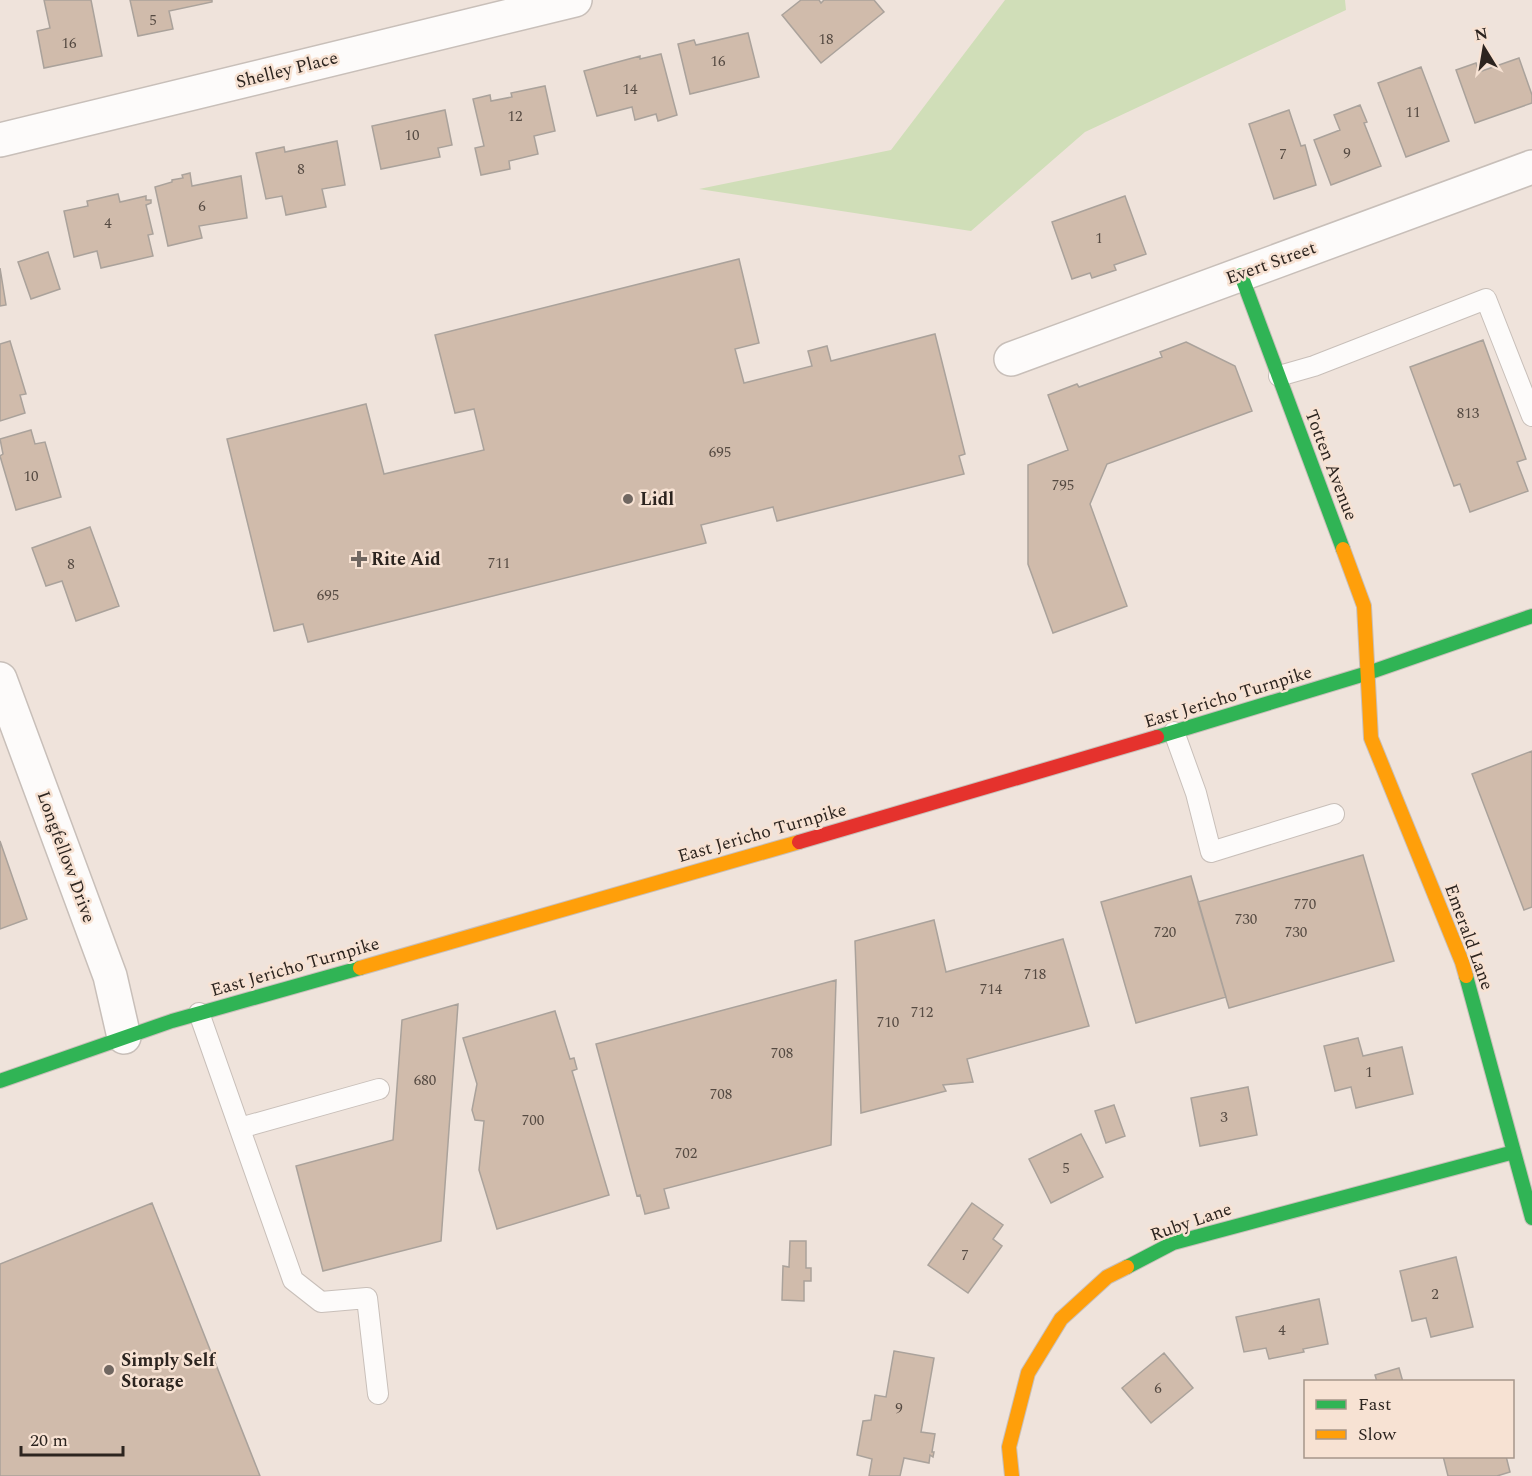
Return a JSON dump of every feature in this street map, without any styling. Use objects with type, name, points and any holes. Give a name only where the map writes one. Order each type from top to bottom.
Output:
[{"type":"street","name":"Shelley Place","points":[[0,140],[575,0]]},
{"type":"street","name":"Evert Street","points":[[1011,359],[1532,167]]},
{"type":"street","name":"Totten Avenue","points":[[1241,274],[1364,606],[1368,673]]},
{"type":"street","name":"East Jericho Turnpike","points":[[0,1081],[199,1013],[1174,732],[1368,673],[1532,616]]},
{"type":"street","name":"Emerald Lane","points":[[1368,673],[1371,738],[1462,962],[1532,1218]]},
{"type":"street","name":"Longfellow Drive","points":[[0,679],[110,976],[124,1037]]},
{"type":"street","name":"Ruby Lane","points":[[1012,1476],[1009,1447],[1028,1373],[1061,1319],[1107,1277],[1173,1244],[1269,1216],[1514,1152]]},
{"type":"lane","points":[[1279,376],[1314,366],[1486,299],[1532,416]]},
{"type":"lane","points":[[1174,732],[1196,793],[1211,852],[1334,814]]},
{"type":"lane","points":[[199,1013],[293,1280],[321,1302],[367,1298],[378,1394]]},
{"type":"lane","points":[[240,1128],[379,1089]]},
{"type":"green space","points":[[1005,0],[1345,0],[1346,10],[1085,132],[971,231],[699,189],[891,150]]},
{"type":"building","points":[[44,0],[91,0],[102,56],[44,68],[37,31],[50,28]]},
{"type":"building","points":[[130,0],[212,0],[212,2],[169,11],[173,29],[138,36]]},
{"type":"building","points":[[801,0],[819,0],[821,3],[824,0],[874,0],[884,12],[821,63],[782,15]]},
{"type":"building","points":[[748,33],[759,77],[690,94],[678,44],[694,40],[696,45]]},
{"type":"building","points":[[661,54],[677,115],[658,121],[656,114],[635,120],[632,107],[597,116],[584,71],[640,56],[640,59]]},
{"type":"building","points":[[1519,58],[1532,95],[1532,103],[1475,123],[1456,70],[1476,63],[1479,72]]},
{"type":"building","points":[[1421,67],[1449,141],[1406,157],[1378,83]]},
{"type":"building","points":[[545,86],[555,131],[534,136],[538,154],[509,161],[510,169],[481,175],[475,148],[484,146],[473,99],[490,95],[491,101],[512,97],[511,93]]},
{"type":"building","points":[[1360,105],[1367,122],[1364,123],[1381,166],[1331,185],[1314,140],[1340,130],[1334,115]]},
{"type":"building","points":[[445,110],[452,145],[438,148],[440,157],[381,169],[372,126]]},
{"type":"building","points":[[1289,110],[1301,146],[1305,145],[1316,185],[1274,199],[1249,124]]},
{"type":"building","points":[[337,141],[345,185],[322,189],[326,207],[286,215],[282,196],[266,199],[256,153],[284,147],[285,152]]},
{"type":"building","points":[[190,173],[192,186],[241,176],[247,218],[199,226],[202,238],[168,246],[155,187],[183,178],[182,175]]},
{"type":"building","points":[[118,194],[120,202],[146,196],[146,200],[151,200],[151,203],[146,205],[153,234],[148,235],[153,256],[101,268],[97,251],[74,257],[64,211],[88,206],[87,201]]},
{"type":"building","points":[[1125,196],[1146,254],[1114,265],[1116,270],[1092,278],[1090,273],[1072,279],[1052,222]]},
{"type":"building","points":[[48,252],[60,289],[31,299],[18,262]]},
{"type":"building","points":[[739,259],[759,343],[735,349],[744,383],[812,366],[808,351],[827,346],[831,361],[935,334],[965,454],[959,456],[964,474],[777,521],[773,507],[701,525],[706,543],[308,642],[303,624],[274,631],[227,439],[366,404],[384,474],[484,450],[474,409],[455,413],[435,335]]},
{"type":"building","points":[[0,268],[6,305],[0,306]]},
{"type":"building","points":[[1483,340],[1526,459],[1517,462],[1528,491],[1470,512],[1460,484],[1454,486],[1410,367]]},
{"type":"building","points":[[10,341],[26,394],[20,395],[25,413],[0,421],[0,344]]},
{"type":"building","points":[[1186,342],[1235,366],[1252,411],[1107,464],[1090,504],[1127,606],[1053,633],[1028,564],[1028,465],[1068,450],[1048,395],[1077,384],[1079,387],[1162,357],[1160,352]]},
{"type":"building","points":[[31,430],[35,444],[45,442],[61,497],[16,510],[0,456],[3,454],[0,439]]},
{"type":"building","points":[[90,527],[119,606],[76,621],[62,581],[46,586],[32,548]]},
{"type":"building","points":[[1532,751],[1532,907],[1524,910],[1472,774]]},
{"type":"building","points":[[0,841],[27,919],[0,929]]},
{"type":"building","points":[[1363,855],[1394,961],[1229,1008],[1198,902]]},
{"type":"building","points":[[1191,876],[1226,997],[1136,1023],[1101,902]]},
{"type":"building","points":[[934,920],[946,972],[1063,939],[1089,1026],[967,1059],[973,1082],[943,1085],[946,1091],[861,1113],[855,941]]},
{"type":"building","points":[[836,980],[831,1145],[664,1189],[669,1208],[645,1214],[640,1195],[637,1196],[596,1044]]},
{"type":"building","points":[[458,1004],[441,1241],[323,1271],[296,1166],[393,1140],[402,1020]]},
{"type":"building","points":[[555,1011],[570,1059],[574,1058],[577,1069],[572,1071],[609,1195],[497,1229],[479,1170],[484,1121],[475,1120],[472,1110],[477,1084],[463,1038]]},
{"type":"building","points":[[1358,1038],[1363,1056],[1402,1047],[1413,1094],[1356,1108],[1351,1087],[1335,1091],[1324,1046]]},
{"type":"building","points":[[1248,1087],[1257,1135],[1200,1146],[1191,1098]]},
{"type":"building","points":[[1114,1105],[1125,1136],[1106,1143],[1095,1111]]},
{"type":"building","points":[[1081,1134],[1103,1177],[1051,1203],[1029,1159]]},
{"type":"building","name":"Simply Self Storage","points":[[152,1203],[260,1476],[0,1476],[0,1264]]},
{"type":"building","points":[[972,1203],[1003,1225],[993,1239],[1002,1246],[968,1293],[928,1265]]},
{"type":"building","points":[[790,1241],[806,1241],[806,1268],[811,1268],[811,1281],[804,1281],[804,1301],[782,1300],[783,1266],[789,1267]]},
{"type":"building","points":[[1456,1257],[1473,1327],[1431,1337],[1426,1318],[1412,1321],[1400,1271]]},
{"type":"building","points":[[1319,1299],[1328,1344],[1303,1349],[1304,1352],[1269,1359],[1266,1348],[1244,1352],[1236,1317]]},
{"type":"building","points":[[894,1351],[934,1358],[921,1432],[935,1434],[933,1457],[930,1455],[929,1463],[904,1458],[900,1476],[869,1476],[872,1459],[857,1455],[863,1421],[871,1420],[875,1395],[886,1397]]},
{"type":"building","points":[[1164,1353],[1193,1388],[1151,1423],[1122,1388]]},
{"type":"building","points":[[1399,1368],[1402,1380],[1376,1380],[1375,1375]]},
{"type":"building","points":[[1444,1458],[1506,1458],[1510,1472],[1497,1476],[1448,1476]]},
{"type":"traffic: fast","points":[[1241,275],[1343,549]]},
{"type":"traffic: fast","points":[[1157,737],[1368,673],[1532,616]]},
{"type":"traffic: fast","points":[[0,1081],[172,1021],[360,968]]},
{"type":"traffic: fast","points":[[1466,976],[1532,1218]]},
{"type":"traffic: fast","points":[[1127,1267],[1173,1243],[1514,1152]]},
{"type":"traffic: slow","points":[[1343,549],[1364,606],[1371,738],[1466,976]]},
{"type":"traffic: slow","points":[[360,968],[799,842]]},
{"type":"traffic: slow","points":[[1012,1476],[1009,1447],[1028,1373],[1061,1319],[1107,1277],[1127,1267]]},
{"type":"traffic: jam","points":[[799,842],[1157,737]]},
{"type":"place","name":"Lidl","points":[[628,499]]},
{"type":"place","name":"Rite Aid","points":[[359,559]]},
{"type":"place","name":"Simply Self Storage","points":[[109,1370]]}]
